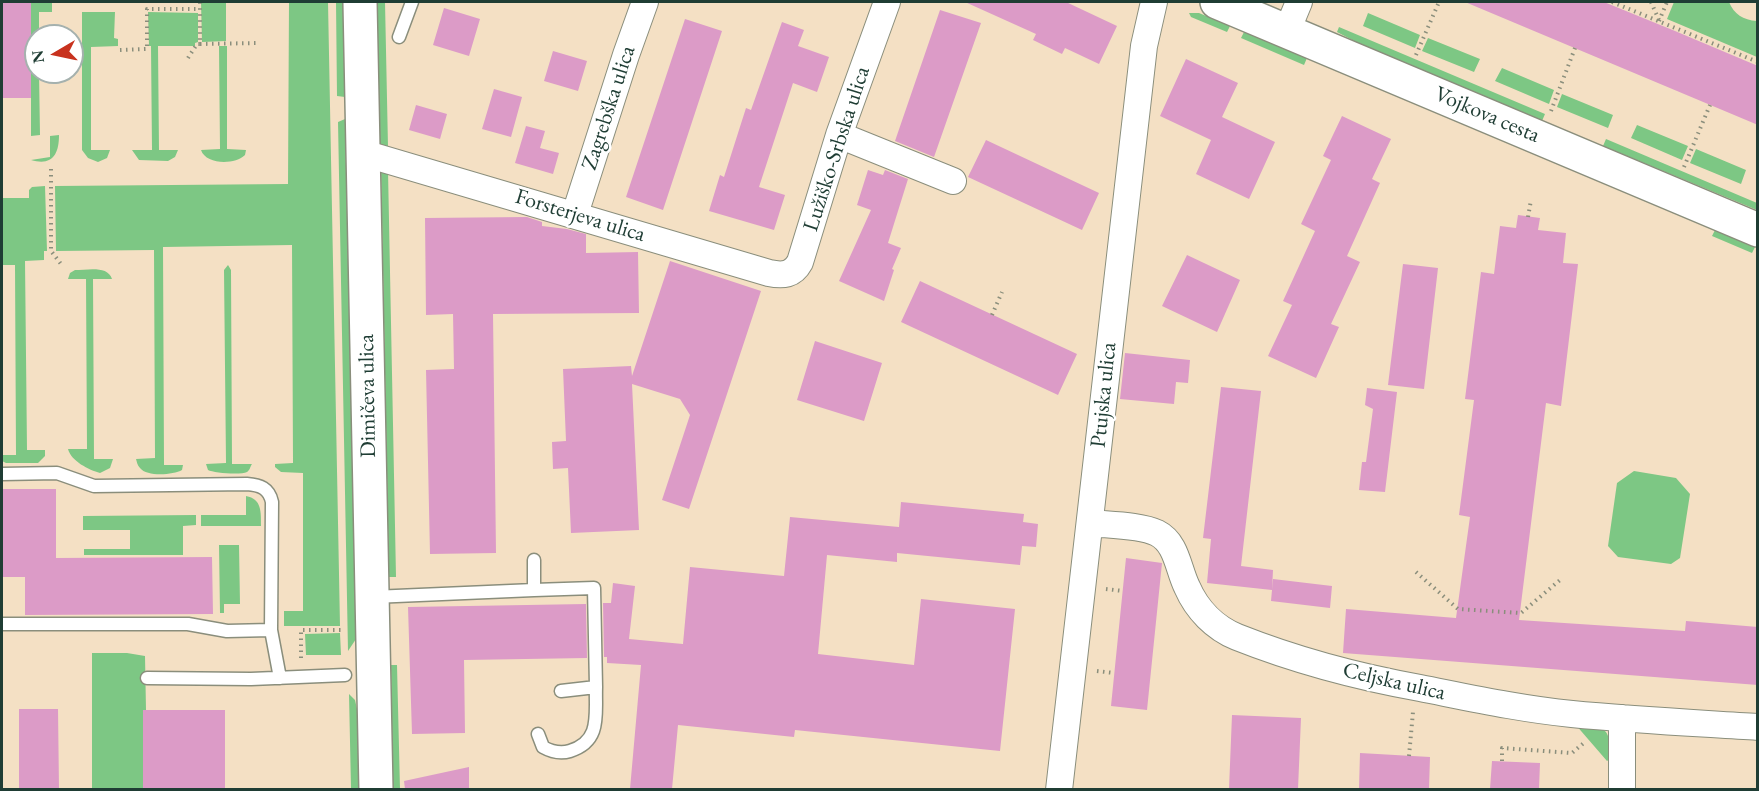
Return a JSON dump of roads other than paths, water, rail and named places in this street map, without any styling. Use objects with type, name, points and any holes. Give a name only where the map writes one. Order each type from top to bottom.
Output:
[{"type":"street","name":"Dimičeva ulica","points":[[360,2],[377,157],[372,597],[376,789]]},
{"type":"street","name":"Zagrebška ulica","points":[[575,214],[645,2]]},
{"type":"street","name":"Lužiško-Srbska ulica","points":[[769,273],[779,275],[792,272],[800,262],[839,135],[887,2]]},
{"type":"street","name":"Ptujska ulica","points":[[1059,789],[1144,46],[1154,2]]},
{"type":"street","name":"Vojkova cesta","points":[[1216,2],[1293,16],[1758,230]]},
{"type":"street","points":[[839,135],[952,181]]},
{"type":"street","name":"Forsterjeva ulica","points":[[377,157],[769,273]]},
{"type":"street","name":"Celjska ulica","points":[[1090,523],[1151,531],[1164,537],[1172,548],[1192,597],[1200,609],[1223,630],[1306,660],[1416,688],[1506,705],[1572,714],[1758,727]]},
{"type":"street","points":[[1622,718],[1622,789]]},
{"type":"lane","points":[[399,37],[412,2]]},
{"type":"lane","points":[[2,474],[57,473],[94,486],[247,484],[264,488],[270,494],[272,502],[271,630],[280,678]]},
{"type":"lane","points":[[534,560],[534,590]]},
{"type":"lane","points":[[372,597],[594,588],[597,687],[595,724],[590,739],[580,747],[567,752],[552,752],[543,747],[538,735]]},
{"type":"lane","points":[[2,624],[188,624],[227,631],[271,630]]},
{"type":"lane","points":[[147,678],[280,678],[345,675]]},
{"type":"lane","points":[[561,691],[597,687]]}]
